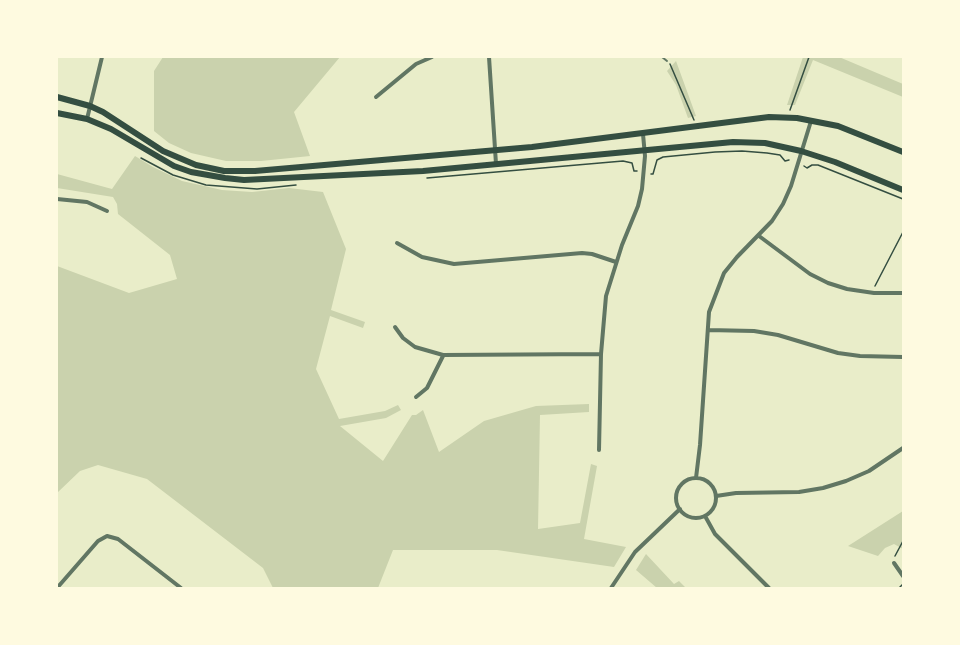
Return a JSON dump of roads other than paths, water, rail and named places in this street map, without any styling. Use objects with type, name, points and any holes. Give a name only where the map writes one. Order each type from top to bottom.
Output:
[{"type":"main road","points":[[57,97],[90,106],[131,129],[163,151],[196,165],[224,171],[255,171],[495,150],[643,134],[769,117],[790,117],[838,126],[903,152]]},
{"type":"main road","points":[[57,113],[87,119],[120,133],[158,158],[209,177],[244,180],[423,171],[733,142],[765,143],[801,151],[903,190]]},
{"type":"street","points":[[87,119],[102,57]]},
{"type":"street","points":[[376,97],[416,64],[432,57]]},
{"type":"street","points":[[489,57],[496,165]]},
{"type":"street","points":[[696,478],[709,312],[724,273],[772,221],[783,204],[791,186],[811,121]]},
{"type":"street","points":[[599,450],[601,354],[606,296],[616,262],[638,206],[644,176],[643,134]]},
{"type":"street","points":[[57,199],[87,202],[107,211]]},
{"type":"street","points":[[759,236],[810,274],[828,283],[847,290],[903,293]]},
{"type":"street","points":[[398,243],[422,257],[454,264],[582,253],[616,262]]},
{"type":"street","points":[[395,327],[415,347],[443,355],[601,354]]},
{"type":"street","points":[[708,330],[754,331],[778,335],[838,353],[903,357]]},
{"type":"street","points":[[416,397],[427,388],[443,355]]},
{"type":"street","points":[[716,496],[736,493],[799,492],[823,488],[869,471],[903,448]]},
{"type":"street","points":[[696,478],[710,483],[716,496],[713,508],[705,516],[691,517],[680,509],[677,503],[679,489],[683,483],[696,478]]},
{"type":"street","points":[[610,588],[635,552],[680,509]]},
{"type":"street","points":[[705,516],[715,534],[769,588]]},
{"type":"street","points":[[57,588],[98,541],[107,536],[118,539],[180,588]]},
{"type":"street","points":[[894,563],[903,576]]},
{"type":"lane","points":[[662,57],[667,61]]}]
